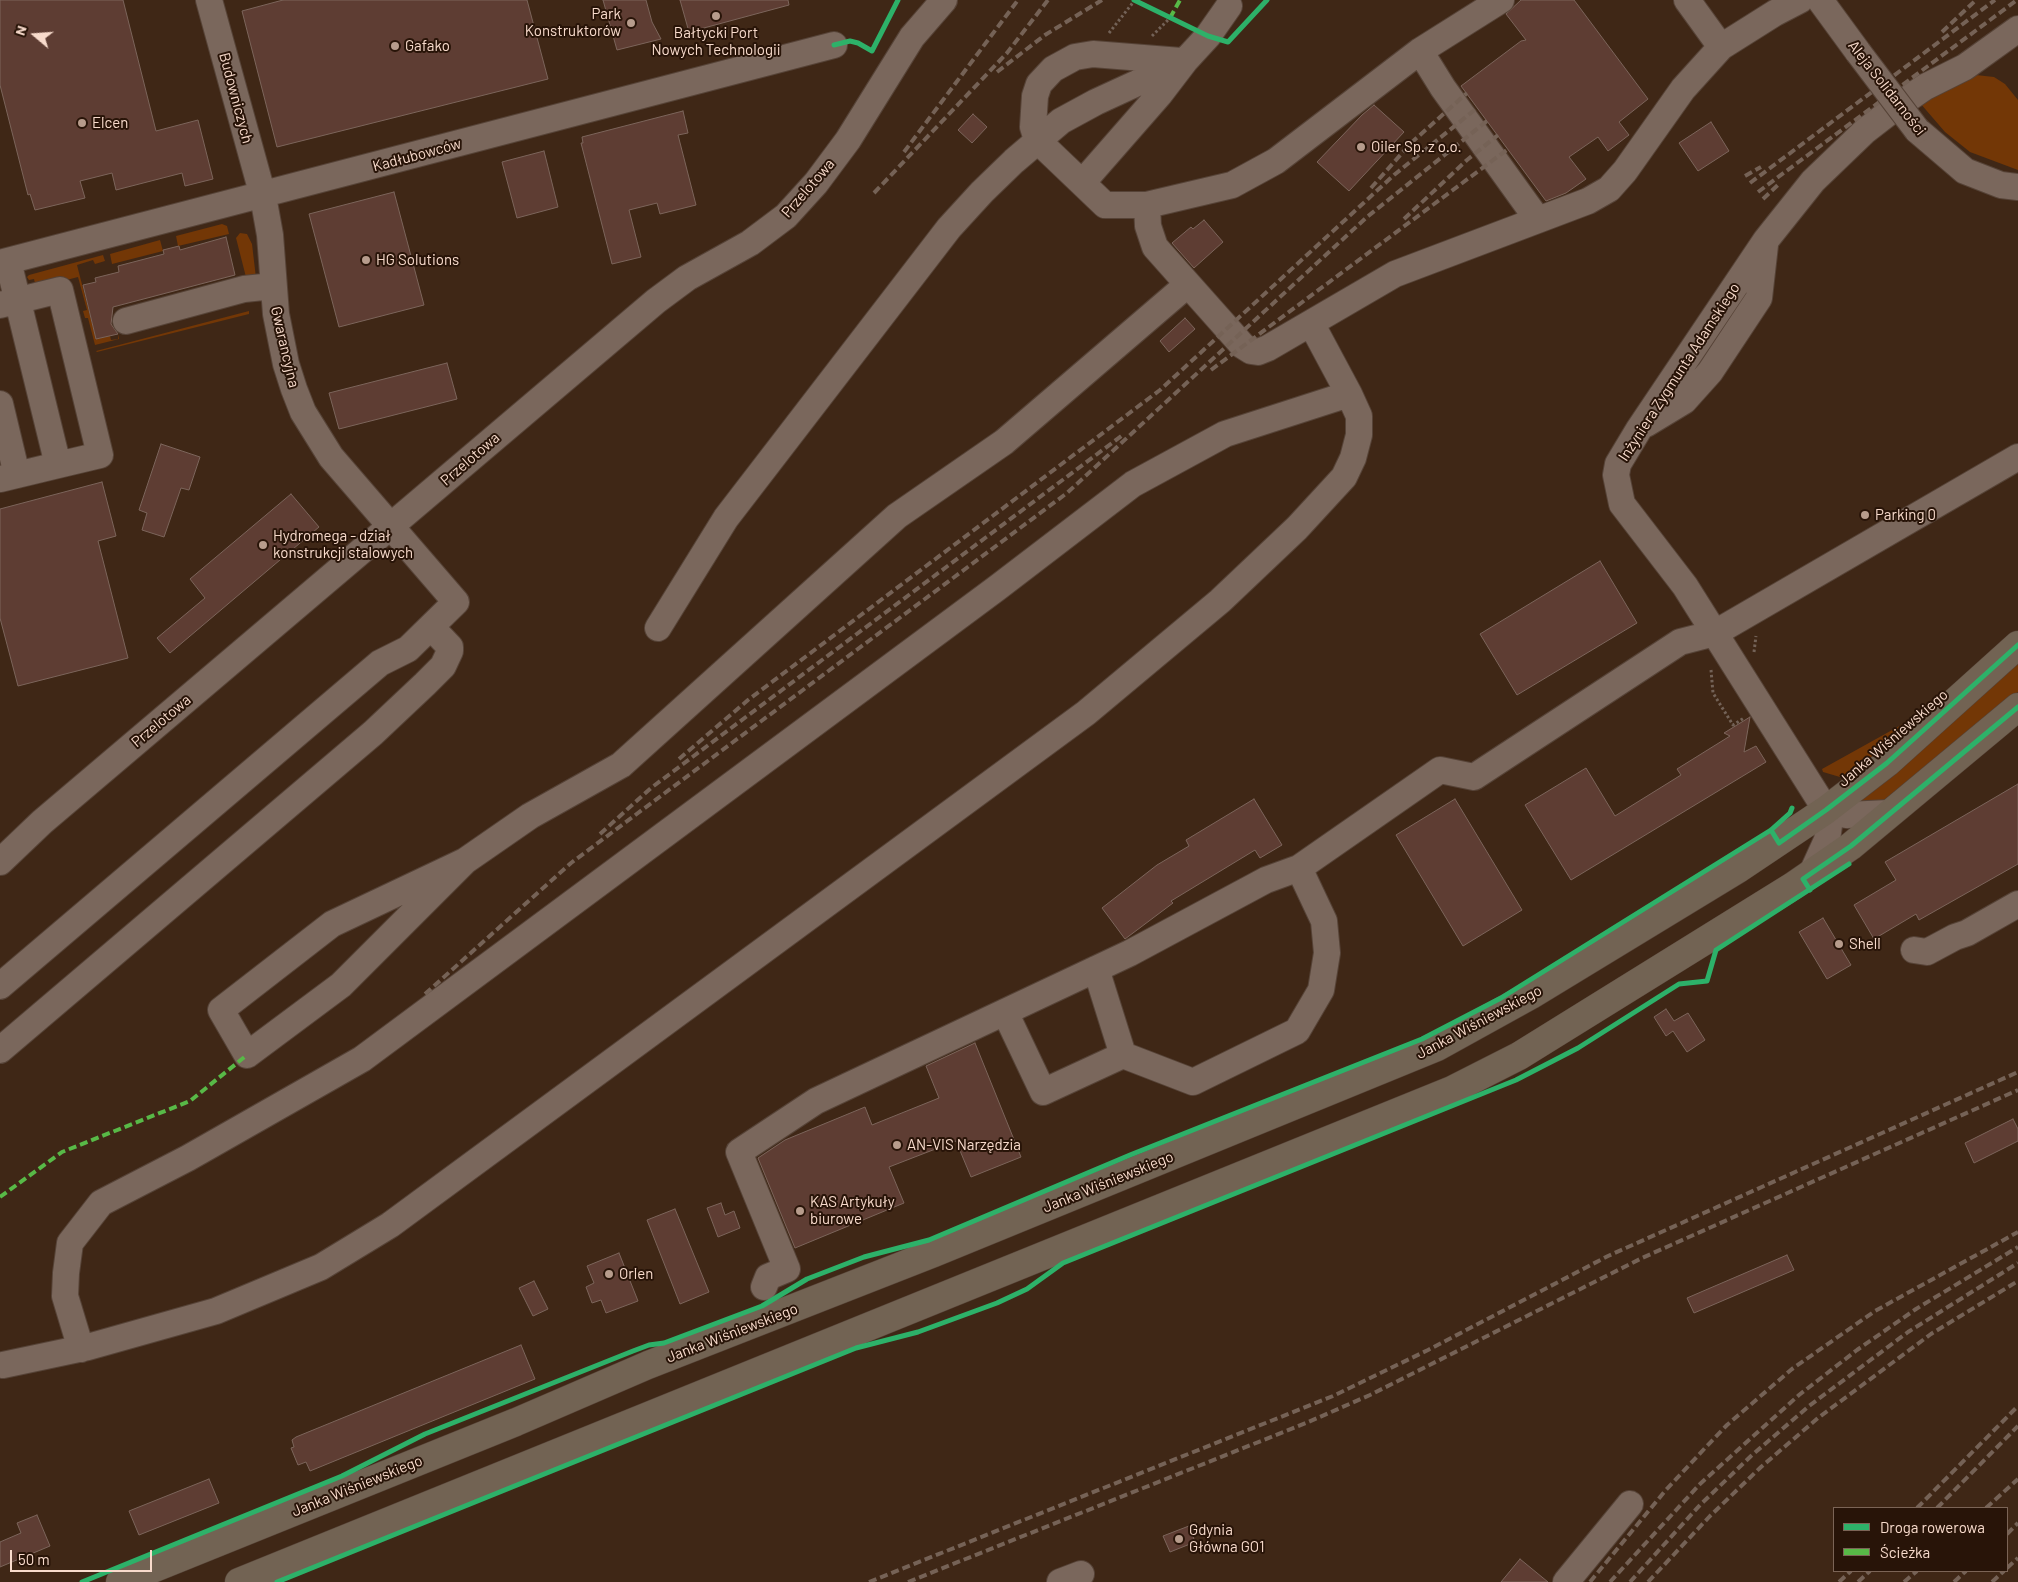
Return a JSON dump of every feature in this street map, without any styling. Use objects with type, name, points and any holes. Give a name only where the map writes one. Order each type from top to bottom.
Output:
[{"type":"highway","name":"Janka Wiśniewskiego","points":[[120,1582],[516,1422],[648,1365],[812,1302],[1397,1065],[1464,1033],[1532,995],[1738,869],[1826,810],[1887,764],[2018,645]]},
{"type":"highway","points":[[239,1582],[1452,1090],[1519,1056],[1726,929],[1812,873],[1851,846],[2018,707]]},
{"type":"street","name":"Budowniczych","points":[[209,0],[263,196]]},
{"type":"street","name":"Przelotowa","points":[[0,862],[42,822],[656,301],[688,278],[750,243],[786,216],[816,184],[848,140],[912,37],[928,0]]},
{"type":"street","name":"Przelotowa","points":[[912,37],[944,0]]},
{"type":"street","points":[[1185,61],[1093,54],[1075,57],[1052,69],[1039,84],[1035,96],[1033,119],[1038,140],[1105,205],[1147,205],[1232,184],[1276,161],[1420,51],[1501,0]]},
{"type":"street","points":[[1688,0],[1721,47]]},
{"type":"street","points":[[1147,205],[1148,226],[1155,247],[1235,339],[1251,351],[1258,352],[1395,274],[1588,201],[1609,189],[1625,171],[1682,90],[1721,47],[1775,13],[1800,0]]},
{"type":"street","name":"Aleja Solidarności","points":[[1820,0],[1917,130],[1965,171],[2001,185],[2018,187]]},
{"type":"street","points":[[1082,183],[1208,36],[1228,2]]},
{"type":"street","name":"Inżyniera Zygmunta Adamskiego","points":[[1812,873],[1827,840],[1830,818],[1685,586],[1622,504],[1618,492],[1617,469],[1622,454],[1638,429],[1766,240],[1813,182],[1865,131],[1896,107],[1926,87],[1965,67],[2018,29]]},
{"type":"street","name":"Kadłubowców","points":[[4,262],[263,196],[834,45]]},
{"type":"street","points":[[1420,51],[1442,88],[1538,220]]},
{"type":"street","points":[[658,628],[726,518],[949,228],[1014,161],[1061,121],[1096,102],[1185,61]]},
{"type":"street","name":"Gwarancyjna","points":[[263,196],[270,235],[273,286],[286,364],[304,412],[331,456],[456,602],[431,627]]},
{"type":"street","points":[[4,262],[9,303],[58,465]]},
{"type":"street","points":[[465,861],[341,985],[247,1055],[221,1010],[332,924],[465,861],[530,816],[621,765],[896,516],[1004,442],[1188,285]]},
{"type":"street","points":[[126,321],[244,289],[273,286]]},
{"type":"street","points":[[0,404],[8,477],[100,456],[60,290],[9,303]]},
{"type":"street","points":[[3,1365],[81,1349],[216,1312],[320,1267],[390,1225],[1086,712],[1220,601],[1297,528],[1344,476],[1353,458],[1359,435],[1359,416],[1334,361],[1311,323]]},
{"type":"street","points":[[81,1349],[65,1296],[70,1243],[101,1203],[188,1158],[362,1059],[974,605],[1133,484],[1225,434],[1349,394]]},
{"type":"street","points":[[764,1287],[768,1277],[787,1269],[740,1152],[816,1101],[1096,968],[1266,880],[1298,868],[1440,770],[1474,778],[1680,642],[1715,633],[2018,457]]},
{"type":"street","points":[[0,986],[380,663],[408,649],[431,627],[450,647],[450,652],[443,666],[373,733],[0,1050]]},
{"type":"street","points":[[1826,810],[1847,815],[1889,813]]},
{"type":"street","points":[[1005,1012],[1043,1092],[1123,1054],[1193,1082],[1297,1031],[1321,990],[1327,953],[1324,921],[1298,868]]},
{"type":"street","points":[[1914,950],[1927,952],[1955,937],[1967,933],[2018,904]]},
{"type":"street","points":[[1096,968],[1123,1054]]},
{"type":"street","points":[[1566,1582],[1630,1504]]},
{"type":"path","points":[[1107,36],[1135,0]]},
{"type":"path","points":[[1147,42],[1170,18]]},
{"type":"path","points":[[1758,630],[1754,641],[1754,651],[1759,659]]},
{"type":"shaded area","points":[[1976,75],[1994,77],[2005,84],[2018,100],[2018,170],[1970,152],[1945,132],[1920,103]]},
{"type":"shaded area","points":[[222,224],[227,226],[229,234],[178,246],[176,236]]},
{"type":"shaded area","points":[[240,233],[247,234],[252,244],[256,278],[247,281],[236,238]]},
{"type":"shaded area","points":[[160,240],[163,251],[112,264],[110,254]]},
{"type":"shaded area","points":[[103,255],[105,261],[95,264],[93,260],[77,265],[96,339],[110,336],[111,340],[118,339],[118,334],[119,339],[95,345],[88,318],[85,318],[83,311],[87,310],[78,277],[36,288],[34,279],[29,280],[27,277]]},
{"type":"shaded area","points":[[249,311],[249,314],[96,351]]},
{"type":"shaded area","points":[[2018,661],[2018,692],[1884,800],[1860,805],[1859,801]]},
{"type":"shaded area","points":[[1930,709],[1852,774],[1840,777],[1823,772],[1822,769]]},
{"type":"building","name":"Elcen","points":[[0,0],[123,0],[156,131],[198,120],[213,179],[185,186],[182,173],[116,190],[112,173],[80,181],[85,198],[35,210],[30,194],[28,195],[0,85]]},
{"type":"building","name":"Gafako","points":[[283,0],[527,0],[548,79],[277,147],[242,11]]},
{"type":"building","name":"Park Konstruktorów","points":[[603,0],[646,0],[652,22],[661,39],[617,50]]},
{"type":"building","name":"Bałtycki Port Nowych Technologii","points":[[680,0],[788,0],[789,5],[689,32]]},
{"type":"building","points":[[1521,0],[1574,0],[1648,99],[1619,122],[1629,135],[1608,151],[1598,137],[1569,157],[1586,179],[1566,193],[1546,201],[1461,86],[1521,41],[1526,40],[1506,14]]},
{"type":"building","name":"Oiler Sp. z o.o.","points":[[1374,105],[1404,132],[1349,191],[1317,162]]},
{"type":"building","points":[[683,111],[688,133],[678,135],[696,205],[660,214],[657,203],[629,210],[641,257],[612,264],[581,143],[583,143],[582,137]]},
{"type":"building","points":[[973,114],[987,127],[972,143],[958,130]]},
{"type":"building","points":[[1711,122],[1729,151],[1698,171],[1679,143]]},
{"type":"building","points":[[544,151],[558,207],[517,218],[502,162]]},
{"type":"building","name":"HG Solutions","points":[[394,192],[424,305],[339,327],[309,214]]},
{"type":"building","points":[[1204,220],[1223,242],[1194,268],[1172,243],[1191,227],[1193,229]]},
{"type":"building","points":[[226,237],[235,275],[113,307],[111,324],[118,334],[96,339],[83,285],[96,282],[95,278],[119,272],[118,266],[164,254],[163,250],[179,246],[180,250]]},
{"type":"building","points":[[1185,318],[1195,329],[1169,352],[1160,341]]},
{"type":"building","points":[[447,363],[457,399],[339,429],[329,393]]},
{"type":"building","points":[[161,444],[200,457],[189,490],[181,488],[164,537],[142,530],[147,513],[139,510]]},
{"type":"building","points":[[102,482],[116,536],[98,541],[128,658],[18,686],[0,618],[0,509]]},
{"type":"building","name":"Hydromega - dział konstrukcji stalowych","points":[[291,494],[319,527],[170,653],[157,638],[205,598],[190,579]]},
{"type":"building","points":[[1600,561],[1637,623],[1517,695],[1480,634]]},
{"type":"building","points":[[1750,717],[1744,752],[1756,746],[1766,762],[1571,880],[1525,805],[1586,768],[1615,816],[1681,775],[1677,769],[1730,736],[1724,733]]},
{"type":"building","points":[[2018,784],[2018,864],[1919,920],[1916,914],[1874,939],[1854,905],[1896,880],[1885,862]]},
{"type":"building","points":[[1254,799],[1282,845],[1260,858],[1255,850],[1171,901],[1173,903],[1125,939],[1102,908],[1157,865],[1189,846],[1186,840]]},
{"type":"building","points":[[1455,799],[1522,910],[1463,946],[1396,835]]},
{"type":"building","points":[[1823,918],[1851,965],[1827,979],[1799,932]]},
{"type":"building","points":[[1666,1009],[1674,1021],[1688,1013],[1705,1040],[1687,1052],[1673,1031],[1666,1036],[1654,1017]]},
{"type":"building","points":[[975,1043],[1021,1157],[971,1177],[956,1141],[889,1167],[904,1203],[795,1248],[758,1158],[785,1140],[865,1107],[872,1125],[939,1098],[926,1066]]},
{"type":"building","points":[[2013,1119],[2018,1129],[2018,1141],[1974,1163],[1965,1143]]},
{"type":"building","points":[[721,1203],[725,1215],[734,1211],[740,1228],[718,1237],[707,1208]]},
{"type":"building","points":[[675,1209],[709,1292],[680,1304],[647,1220]]},
{"type":"building","name":"Orlen","points":[[619,1253],[638,1301],[606,1313],[601,1300],[592,1303],[586,1287],[594,1283],[587,1266]]},
{"type":"building","points":[[1787,1255],[1794,1270],[1694,1313],[1687,1298]]},
{"type":"building","points":[[534,1281],[548,1309],[533,1316],[519,1288]]},
{"type":"building","points":[[521,1345],[535,1379],[310,1471],[306,1462],[298,1465],[291,1448],[294,1447],[292,1440],[296,1437]]},
{"type":"building","points":[[209,1479],[219,1503],[139,1535],[129,1511]]},
{"type":"building","points":[[37,1515],[50,1546],[0,1567],[0,1542],[21,1533],[17,1523]]},
{"type":"building","name":"Gdynia Główna GO1","points":[[1189,1526],[1195,1542],[1170,1552],[1163,1536]]},
{"type":"building","points":[[1520,1559],[1548,1582],[1501,1582]]},
{"type":"railway","points":[[904,152],[1018,0]]},
{"type":"railway","points":[[874,193],[1007,53],[1048,0]]},
{"type":"railway","points":[[997,72],[1045,35],[1102,0]]},
{"type":"railway","points":[[1942,32],[1976,0]]},
{"type":"railway","points":[[1750,183],[1995,0]]},
{"type":"railway","points":[[1758,192],[2017,0]]},
{"type":"railway","points":[[1371,188],[1411,143],[1467,93]]},
{"type":"railway","points":[[679,759],[748,700],[1160,390],[1394,175],[1477,108]]},
{"type":"railway","points":[[425,994],[571,863],[1067,493],[1367,217],[1487,121]]},
{"type":"railway","points":[[1404,219],[1467,160],[1498,135]]},
{"type":"railway","points":[[1211,370],[1508,149]]},
{"type":"railway","points":[[1745,176],[1761,167]]},
{"type":"railway","points":[[1763,199],[1779,184]]},
{"type":"railway","points":[[600,834],[651,788],[1124,434]]},
{"type":"railway","points":[[869,1582],[1333,1396],[1428,1350],[1608,1256],[2018,1072]]},
{"type":"railway","points":[[908,1582],[1306,1423],[1370,1395],[1642,1258],[2018,1090]]},
{"type":"railway","points":[[1590,1582],[1665,1491],[1706,1447],[1727,1425],[1792,1369],[1875,1311],[2018,1232]]},
{"type":"railway","points":[[1610,1582],[1700,1484],[1799,1395],[1857,1350],[1916,1309],[2018,1247]]},
{"type":"railway","points":[[1630,1582],[1700,1505],[1751,1456],[1809,1406],[1908,1332],[2018,1263]]},
{"type":"railway","points":[[1648,1582],[1710,1516],[1761,1467],[1818,1418],[1931,1334],[2018,1281]]},
{"type":"railway","points":[[1918,1507],[2018,1406]]},
{"type":"railway","points":[[1938,1507],[2018,1426]]},
{"type":"railway","points":[[1987,1507],[2018,1479]]},
{"type":"railway","points":[[2008,1533],[2018,1523]]},
{"type":"railway","points":[[2008,1567],[2018,1558]]},
{"type":"railway","points":[[1839,1582],[1850,1572]]},
{"type":"railway","points":[[1858,1582],[1869,1572]]},
{"type":"railway","points":[[1904,1582],[1916,1572]]},
{"type":"railway","points":[[1954,1582],[1965,1572]]},
{"type":"railway","points":[[1992,1582],[2003,1572]]},
{"type":"marked path","points":[[1170,18],[1180,0]]},
{"type":"marked path","points":[[0,1197],[62,1152],[190,1101],[247,1055]]},
{"type":"cycle path","points":[[834,45],[850,41],[872,51],[898,0]]},
{"type":"cycle path","points":[[1134,0],[1208,36],[1228,42],[1267,0]]},
{"type":"cycle path","points":[[1771,830],[1779,843],[1826,810],[1887,763],[2018,645]]},
{"type":"cycle path","points":[[1810,890],[1803,879],[1851,846],[2018,707]]},
{"type":"cycle path","points":[[82,1582],[342,1476],[425,1434],[633,1351],[649,1345],[664,1343],[762,1306],[807,1279],[864,1257],[929,1240],[1130,1155],[1422,1039],[1501,998],[1771,830],[1790,813],[1792,808]]},
{"type":"cycle path","points":[[277,1582],[856,1348],[918,1332],[997,1303],[1027,1289],[1063,1263],[1516,1080],[1578,1048],[1679,984],[1707,981],[1716,950],[1849,864]]},
{"type":"place","name":"Bałtycki Port Nowych Technologii","points":[[716,16]]},
{"type":"place","name":"Park Konstruktorów","points":[[631,23]]},
{"type":"place","name":"Gafako","points":[[395,46]]},
{"type":"place","name":"Elcen","points":[[82,123]]},
{"type":"place","name":"Oiler Sp. z o.o.","points":[[1361,147]]},
{"type":"place","name":"HG Solutions","points":[[366,260]]},
{"type":"place","name":"Parking 0","points":[[1865,515]]},
{"type":"place","name":"Hydromega - dział konstrukcji stalowych","points":[[263,545]]},
{"type":"place","name":"Shell","points":[[1839,944]]},
{"type":"place","name":"AN-VIS Narzędzia","points":[[897,1145]]},
{"type":"place","name":"KAS Artykuły biurowe","points":[[800,1211]]},
{"type":"place","name":"Orlen","points":[[609,1274]]},
{"type":"place","name":"Gdynia Główna GO1","points":[[1179,1539]]}]
